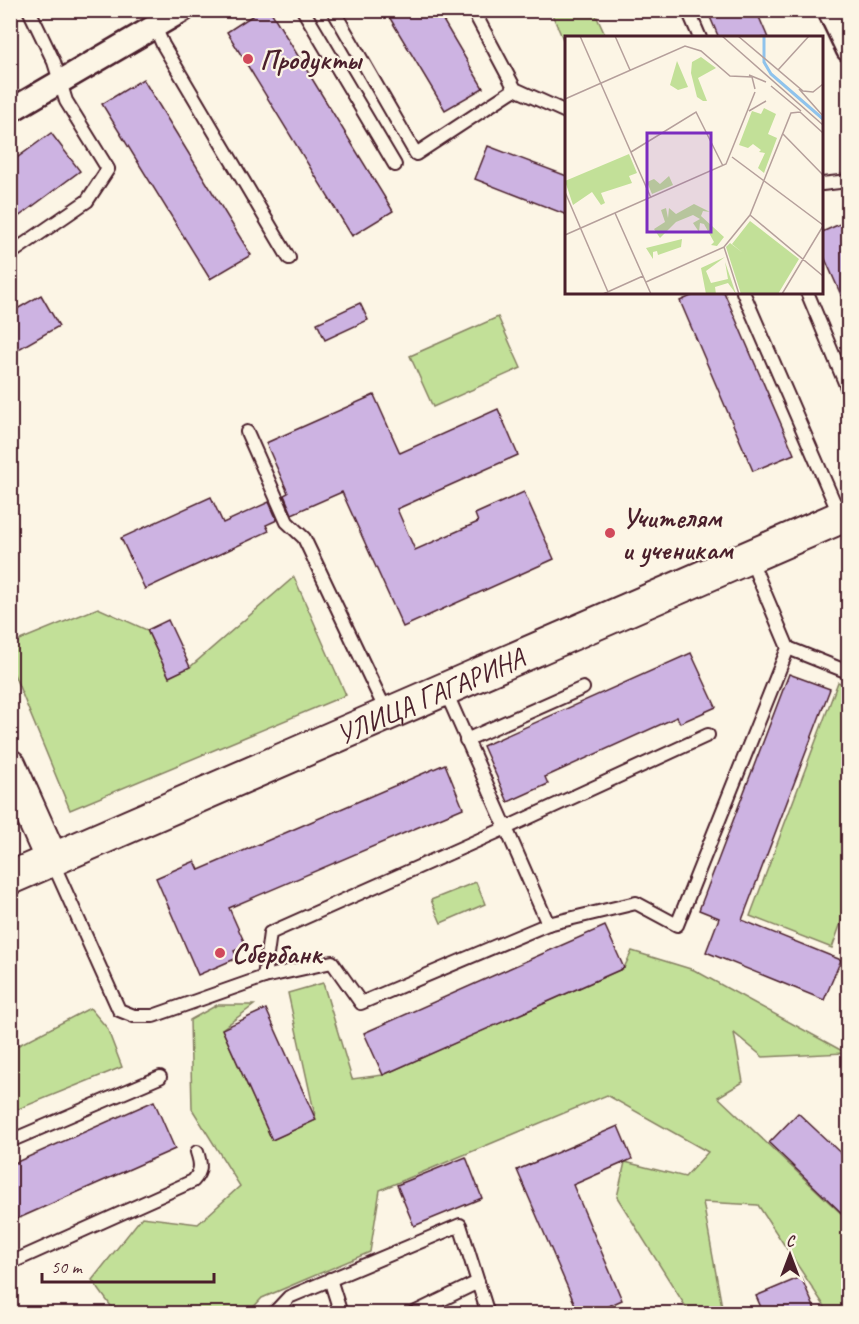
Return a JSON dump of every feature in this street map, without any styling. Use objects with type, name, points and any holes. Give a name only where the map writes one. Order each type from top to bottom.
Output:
[{"type":"street","points":[[10,111],[183,10]]},
{"type":"street","points":[[829,10],[849,50]]},
{"type":"street","name":"УЛИЦА ГАГАРИНА","points":[[10,878],[845,516]]},
{"type":"street","points":[[10,766],[52,860]]},
{"type":"lane","points":[[10,254],[87,201],[108,169],[66,101],[54,62],[29,10]]},
{"type":"lane","points":[[303,10],[395,165]]},
{"type":"lane","points":[[333,10],[416,154],[515,90]]},
{"type":"lane","points":[[473,10],[515,90],[565,111]]},
{"type":"lane","points":[[688,10],[699,36]]},
{"type":"lane","points":[[155,27],[163,45],[289,258]]},
{"type":"lane","points":[[823,184],[849,181]]},
{"type":"lane","points":[[744,294],[845,516]]},
{"type":"lane","points":[[808,294],[849,390]]},
{"type":"lane","points":[[247,432],[287,522],[304,538],[387,714]]},
{"type":"lane","points":[[52,860],[119,1010],[134,1016],[153,1016],[264,977],[332,962],[361,1003],[548,924],[636,903],[677,925],[788,648],[750,557]]},
{"type":"lane","points":[[788,648],[849,672]]},
{"type":"lane","points":[[466,740],[583,688]]},
{"type":"lane","points":[[445,689],[548,924]]},
{"type":"lane","points":[[264,977],[270,933],[708,735]]},
{"type":"lane","points":[[10,1141],[160,1077]]},
{"type":"lane","points":[[10,1263],[193,1181],[199,1174],[201,1164],[197,1152]]},
{"type":"lane","points":[[273,1314],[289,1297],[460,1225],[488,1314]]},
{"type":"lane","points":[[330,1279],[341,1314]]},
{"type":"lane","points":[[412,1314],[478,1282]]},
{"type":"green space","points":[[594,11],[606,36],[565,36],[565,44],[551,12]]},
{"type":"green space","points":[[498,317],[521,368],[433,407],[410,356]]},
{"type":"green space","points":[[294,577],[346,695],[70,810],[11,667],[10,644],[98,608],[147,630],[169,677],[190,667]]},
{"type":"green space","points":[[838,682],[848,686],[848,903],[832,948],[750,916]]},
{"type":"green space","points":[[476,882],[485,904],[441,923],[431,900]]},
{"type":"green space","points":[[632,951],[694,970],[846,1053],[763,1057],[734,1033],[743,1082],[718,1097],[848,1220],[848,1313],[829,1313],[758,1205],[703,1202],[722,1307],[689,1312],[617,1197],[625,1162],[685,1177],[708,1152],[607,1095],[380,1190],[370,1252],[262,1298],[248,1313],[116,1313],[92,1280],[142,1217],[198,1224],[240,1186],[192,1109],[190,1020],[217,1005],[254,1005],[222,1029],[272,1140],[316,1120],[288,993],[323,983],[352,1079],[383,1075],[624,968]]},
{"type":"green space","points":[[90,1008],[107,1028],[122,1067],[11,1112],[11,1049]]},
{"type":"building","points":[[261,10],[270,10],[393,211],[352,236],[227,32]]},
{"type":"building","points":[[385,10],[437,10],[483,88],[445,110]]},
{"type":"building","points":[[707,10],[756,10],[767,36],[718,36]]},
{"type":"building","points":[[143,79],[251,255],[210,279],[102,104]]},
{"type":"building","points":[[51,133],[80,171],[10,223],[10,163]]},
{"type":"building","points":[[488,146],[565,175],[565,214],[475,179]]},
{"type":"building","points":[[849,220],[849,313],[823,254],[823,232]]},
{"type":"building","points":[[696,294],[725,294],[794,454],[753,471],[680,301]]},
{"type":"building","points":[[41,295],[59,326],[10,354],[10,313]]},
{"type":"building","points":[[360,303],[368,320],[325,340],[317,323]]},
{"type":"building","points":[[374,395],[400,453],[498,409],[518,455],[397,509],[415,550],[478,522],[475,514],[524,492],[554,559],[403,627],[342,492],[292,514],[284,495],[288,493],[266,443]]},
{"type":"building","points":[[211,497],[223,523],[269,502],[277,520],[266,525],[269,531],[145,589],[121,538]]},
{"type":"building","points":[[168,620],[190,667],[169,677],[147,630]]},
{"type":"building","points":[[691,653],[716,707],[680,723],[677,717],[545,777],[548,784],[508,802],[483,746]]},
{"type":"building","points":[[789,674],[830,689],[742,920],[841,960],[824,1000],[706,952],[719,918],[699,910]]},
{"type":"building","points":[[445,764],[463,808],[229,908],[246,946],[234,951],[237,958],[198,975],[156,878],[195,861],[199,870]]},
{"type":"building","points":[[605,926],[624,968],[383,1075],[364,1033]]},
{"type":"building","points":[[266,1009],[316,1120],[272,1140],[222,1029]]},
{"type":"building","points":[[154,1101],[175,1149],[10,1222],[10,1165]]},
{"type":"building","points":[[798,1113],[849,1161],[849,1220],[769,1143]]},
{"type":"building","points":[[618,1126],[632,1159],[573,1185],[622,1300],[591,1314],[579,1314],[517,1170]]},
{"type":"building","points":[[466,1157],[482,1198],[414,1226],[397,1185]]},
{"type":"building","points":[[801,1277],[817,1314],[764,1314],[756,1296]]},
{"type":"place","name":"Продукты","points":[[248,59]]},
{"type":"place","name":"Учителям и ученикам","points":[[610,533]]},
{"type":"place","name":"Сбербанк","points":[[220,953]]}]
